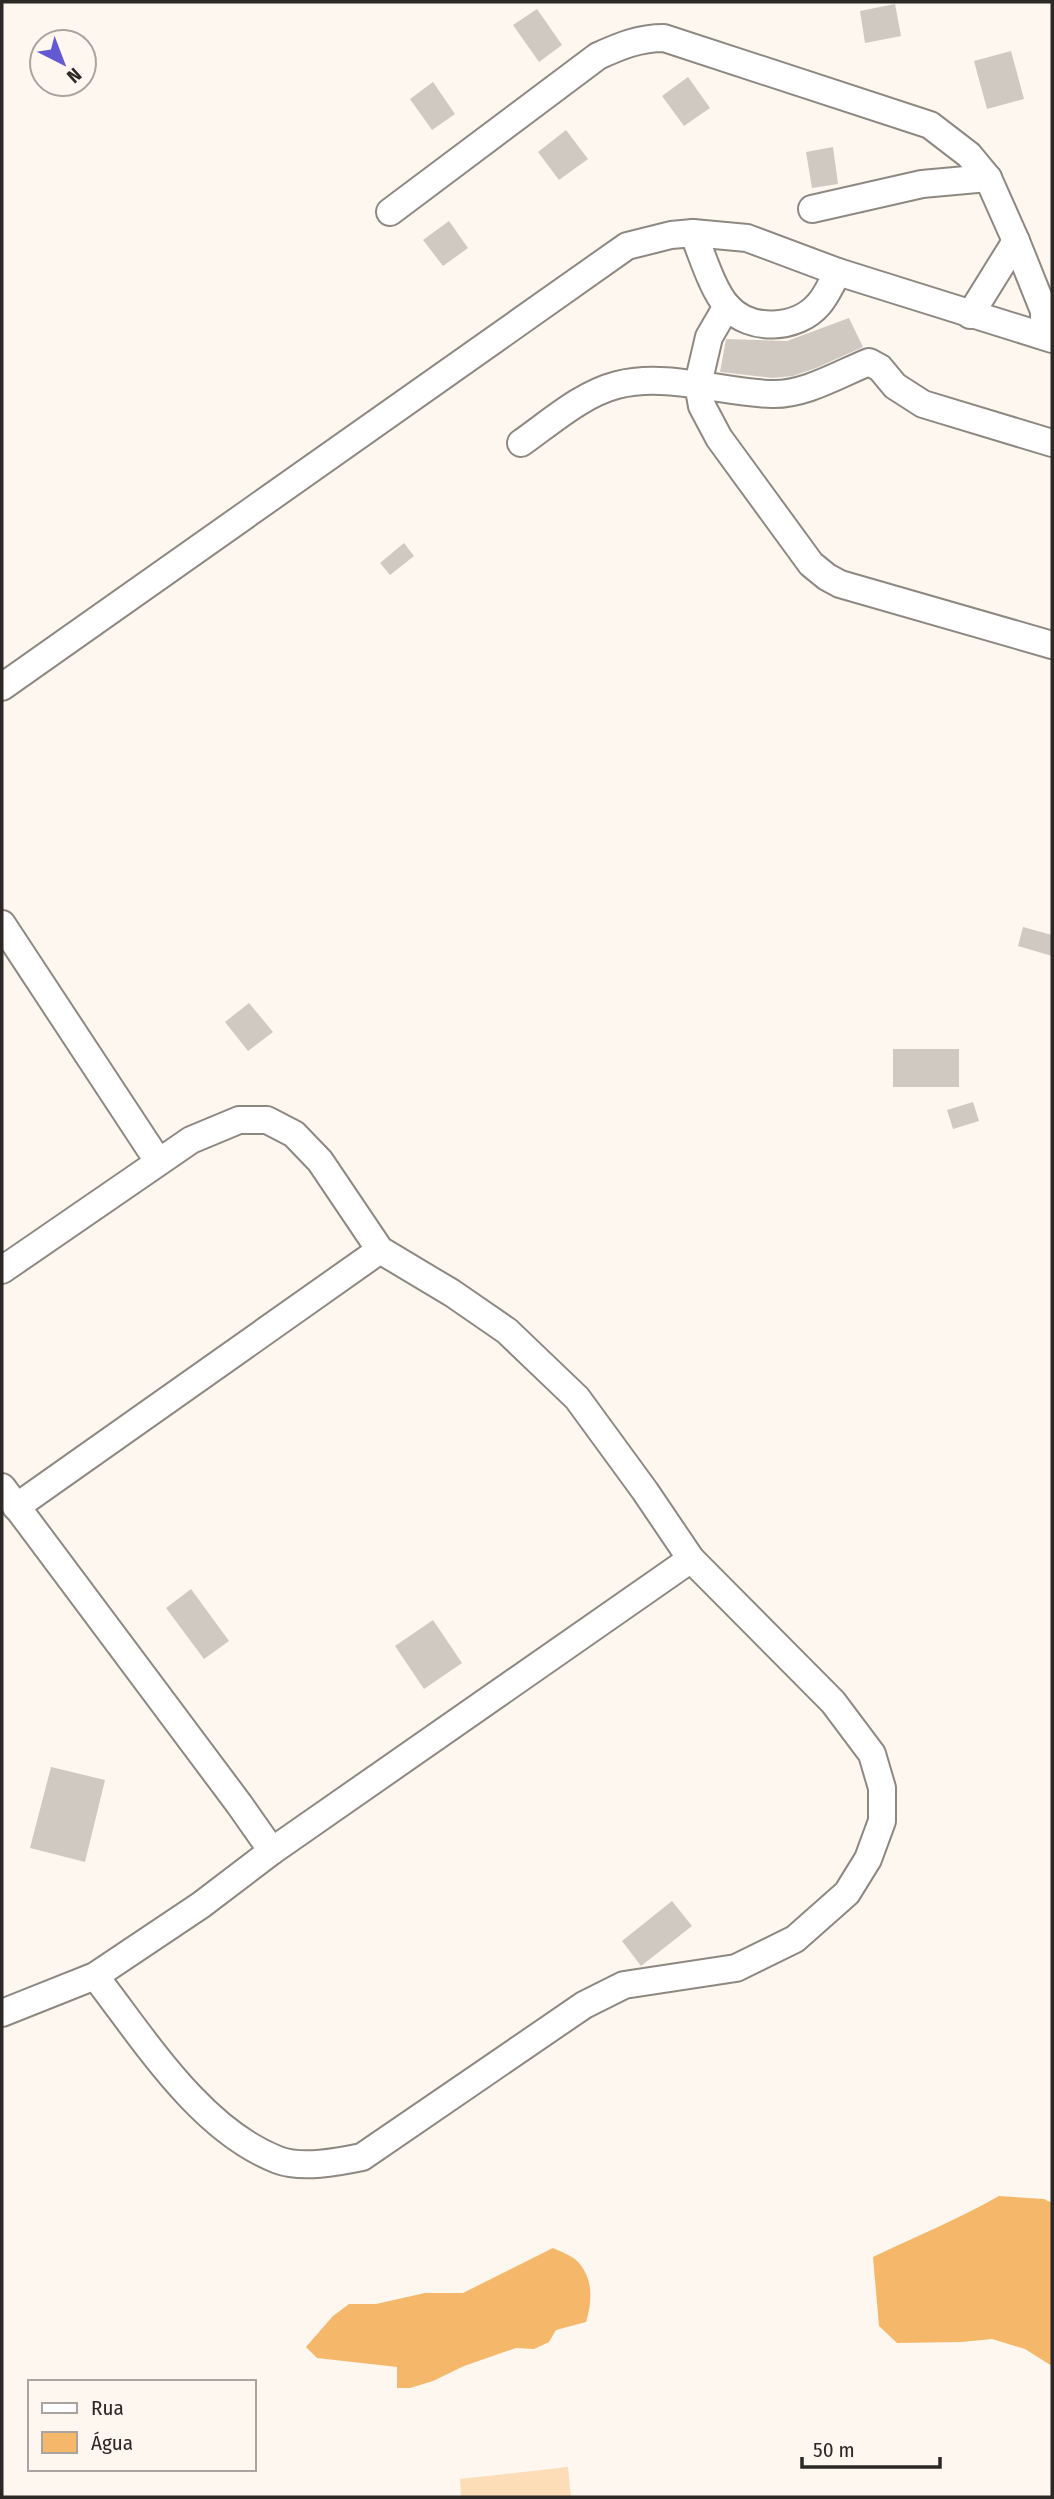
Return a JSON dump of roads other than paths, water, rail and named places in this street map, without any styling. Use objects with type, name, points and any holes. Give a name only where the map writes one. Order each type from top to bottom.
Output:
[{"type":"lane","points":[[2,687],[627,246],[671,235],[694,233],[747,238],[838,272],[1048,337],[1044,311],[1016,241],[988,178],[969,155],[930,125],[664,38],[645,38],[598,57],[390,212]]},
{"type":"lane","points":[[812,209],[922,184],[988,178]]},
{"type":"lane","points":[[694,233],[713,281],[727,306],[743,318],[763,325],[783,324],[803,317],[819,305],[838,272]]},
{"type":"lane","points":[[970,315],[1016,241]]},
{"type":"lane","points":[[727,306],[709,337],[698,384],[702,406],[719,438],[811,564],[840,584],[1052,645]]},
{"type":"lane","points":[[521,443],[595,392],[620,384],[698,384],[773,394],[796,391],[872,362],[895,386],[923,404],[1052,443]]},
{"type":"lane","points":[[2,924],[158,1161]]},
{"type":"lane","points":[[2,1270],[191,1140],[239,1119],[267,1120],[295,1134],[320,1161],[380,1250],[452,1293],[507,1332],[577,1398],[691,1559],[833,1702],[872,1754],[882,1788],[882,1821],[868,1859],[847,1894],[795,1940],[736,1968],[624,1985],[584,2005],[362,2157],[324,2165],[279,2161],[243,2141],[203,2112],[96,1976]]},
{"type":"lane","points":[[272,1851],[9,1497],[380,1250]]},
{"type":"lane","points":[[2,2013],[96,1976],[201,1905],[272,1851],[691,1559]]},
{"type":"water","points":[[999,2196],[1044,2199],[1052,2203],[1052,2366],[1025,2349],[992,2339],[897,2343],[879,2326],[873,2257]]},
{"type":"water","points":[[553,2248],[573,2258],[583,2269],[589,2283],[590,2307],[586,2322],[556,2330],[549,2342],[534,2349],[516,2348],[464,2366],[433,2381],[410,2388],[397,2388],[397,2367],[317,2358],[306,2347],[333,2316],[349,2304],[376,2304],[425,2293],[463,2293]]}]
